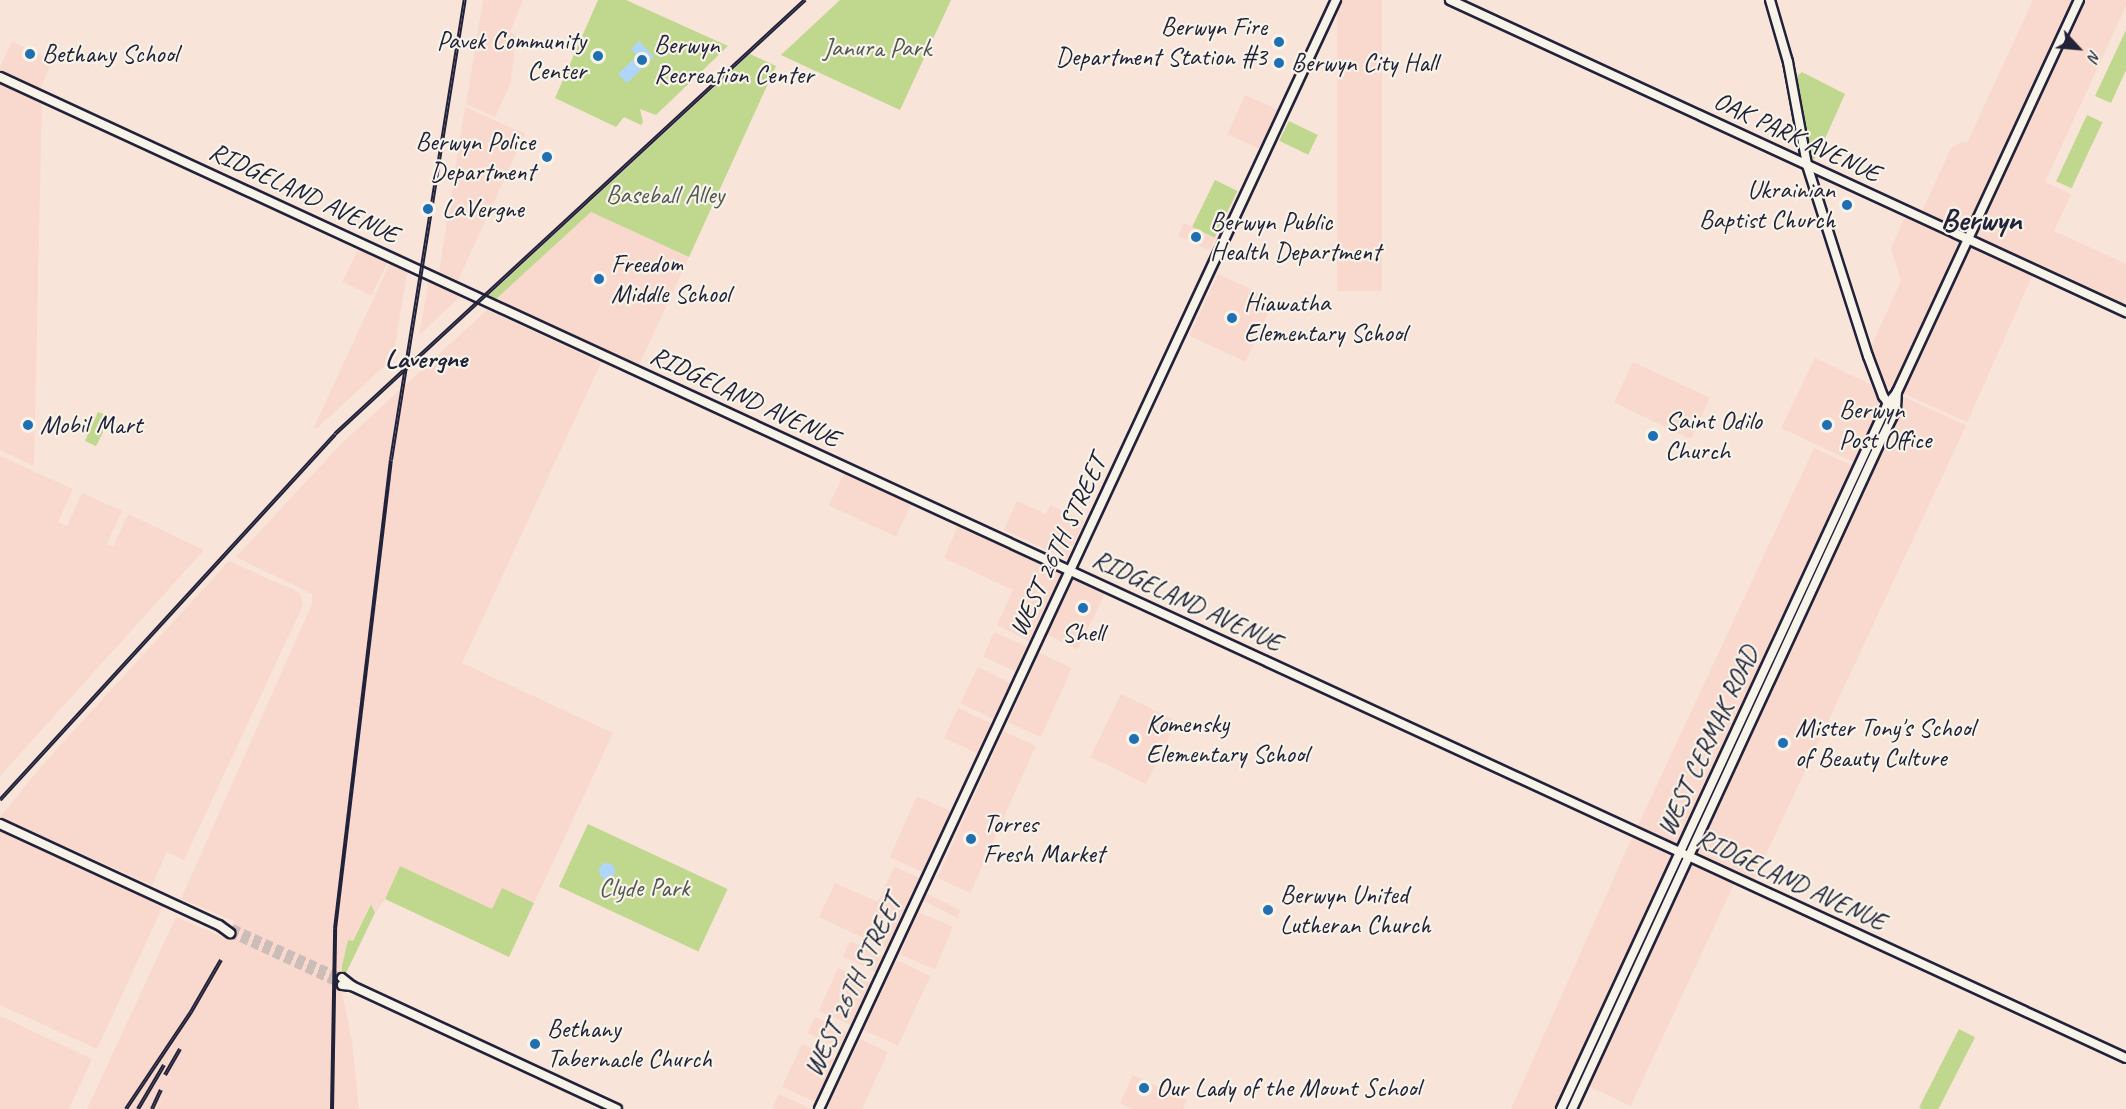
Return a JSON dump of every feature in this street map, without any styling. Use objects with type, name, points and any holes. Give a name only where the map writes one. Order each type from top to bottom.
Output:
[{"type":"street","name":"WEST 26TH STREET","points":[[819,1109],[1336,0]]},
{"type":"street","name":"OAK PARK AVENUE","points":[[1450,0],[2126,312]]},
{"type":"street","points":[[1770,0],[1788,62],[1807,165],[1864,345],[1891,407]]},
{"type":"street","name":"WEST CERMAK ROAD","points":[[1572,1109],[1897,392],[2079,0]]},
{"type":"street","name":"RIDGELAND AVENUE","points":[[0,77],[2126,1058]]},
{"type":"street","name":"WEST CERMAK ROAD","points":[[1561,1109],[1680,851],[1891,407]]},
{"type":"street","points":[[0,824],[231,931]]},
{"type":"street","points":[[342,981],[617,1109]]},
{"type":"shaded area","points":[[483,0],[523,0],[510,32],[516,35],[511,82],[495,117],[466,104]]},
{"type":"shaded area","points":[[1337,0],[1382,0],[1382,291],[1337,291]]},
{"type":"shaded area","points":[[2033,0],[2126,0],[2126,6],[2045,182],[2071,194],[2054,231],[2126,264],[2126,298],[2121,309],[1920,216],[1951,148],[1962,142],[1967,143]]},
{"type":"shaded area","points":[[12,42],[53,60],[38,93],[0,75],[0,67]]},
{"type":"shaded area","points":[[0,78],[42,98],[34,466],[0,450]]},
{"type":"shaded area","points":[[1245,95],[1278,110],[1260,149],[1228,134]]},
{"type":"shaded area","points":[[465,107],[525,134],[455,287],[465,292],[419,335],[430,275],[438,279]]},
{"type":"shaded area","name":"Freedom Middle School","points":[[591,212],[689,257],[639,365],[495,300]]},
{"type":"shaded area","points":[[1907,212],[1968,240],[1897,391],[1879,383],[1868,353],[1901,281],[1891,248]]},
{"type":"shaded area","points":[[1184,223],[1216,238],[1210,250],[1178,236]]},
{"type":"shaded area","points":[[1969,241],[2035,270],[1967,422],[1901,393]]},
{"type":"shaded area","points":[[361,244],[390,258],[371,296],[343,282]]},
{"type":"shaded area","points":[[392,259],[408,266],[393,358],[316,429],[314,427]]},
{"type":"shaded area","name":"Hiawatha Elementary School","points":[[1218,274],[1274,300],[1245,362],[1189,336]]},
{"type":"shaded area","points":[[487,310],[601,363],[462,663],[613,733],[534,903],[502,888],[492,909],[400,866],[385,899],[375,913],[370,904],[352,942],[348,940],[342,966],[342,992],[352,1040],[359,1109],[87,1109],[176,917],[227,939],[234,921],[181,899],[312,604],[312,594],[236,557],[341,444]]},
{"type":"shaded area","points":[[1815,358],[1870,384],[1877,397],[1880,412],[1856,463],[1781,428]]},
{"type":"shaded area","points":[[1633,362],[1710,398],[1691,439],[1614,403]]},
{"type":"shaded area","points":[[1898,394],[1966,426],[1752,884],[1684,853]]},
{"type":"shaded area","points":[[1814,448],[1854,467],[1678,845],[1638,826]]},
{"type":"shaded area","points":[[0,456],[73,489],[58,522],[67,526],[82,493],[122,511],[107,544],[113,547],[128,514],[204,550],[0,776]]},
{"type":"shaded area","points":[[845,471],[912,502],[896,537],[829,505]]},
{"type":"shaded area","points":[[1017,501],[1046,514],[1050,505],[1084,521],[1067,559],[1004,530]]},
{"type":"shaded area","points":[[959,523],[1063,572],[1030,642],[997,625],[1013,590],[944,558]]},
{"type":"shaded area","points":[[229,561],[300,593],[303,605],[184,860],[167,852],[152,885],[0,817],[46,761]]},
{"type":"shaded area","points":[[1075,577],[1106,592],[1078,649],[1047,635]]},
{"type":"shaded area","points":[[994,632],[1027,647],[1016,671],[983,657]]},
{"type":"shaded area","points":[[1039,653],[1072,668],[1041,737],[1008,722]]},
{"type":"shaded area","points":[[978,667],[1011,683],[994,719],[960,703]]},
{"type":"shaded area","name":"Komensky Elementary School","points":[[1121,694],[1177,721],[1146,784],[1090,757]]},
{"type":"shaded area","points":[[958,708],[992,724],[978,754],[944,738]]},
{"type":"shaded area","points":[[1003,731],[1036,746],[970,893],[938,878]]},
{"type":"shaded area","points":[[917,796],[951,811],[924,872],[890,857]]},
{"type":"shaded area","points":[[0,829],[163,906],[97,1049],[0,1005]]},
{"type":"shaded area","points":[[1633,835],[1675,854],[1561,1109],[1511,1109]]},
{"type":"shaded area","points":[[1692,863],[1735,883],[1631,1106],[1588,1086]]},
{"type":"shaded area","points":[[894,867],[920,878],[887,949],[819,917],[835,883],[878,902]]},
{"type":"shaded area","points":[[927,894],[961,910],[957,918],[924,901]]},
{"type":"shaded area","points":[[918,912],[953,927],[935,969],[900,954]]},
{"type":"shaded area","points":[[850,941],[884,957],[877,972],[843,956]]},
{"type":"shaded area","points":[[896,960],[930,976],[898,1046],[863,1030]]},
{"type":"shaded area","points":[[838,968],[872,983],[853,1026],[819,1011]]},
{"type":"shaded area","points":[[0,1016],[92,1059],[69,1109],[0,1109]]},
{"type":"shaded area","points":[[815,1017],[849,1033],[842,1049],[807,1033]]},
{"type":"shaded area","points":[[860,1039],[888,1052],[862,1109],[829,1109],[827,1108]]},
{"type":"shaded area","points":[[802,1044],[836,1060],[817,1103],[782,1087]]},
{"type":"shaded area","name":"Our Lady of the Mount School","points":[[1133,1075],[1187,1100],[1183,1109],[1132,1109],[1120,1103]]},
{"type":"shaded area","points":[[779,1094],[811,1109],[772,1109]]},
{"type":"green space","name":"Berwyn Recreation Center","points":[[598,0],[626,0],[728,46],[656,115],[640,109],[643,122],[641,125],[624,117],[616,127],[555,98]]},
{"type":"green space","name":"Janura Park","points":[[840,0],[951,0],[900,110],[781,55]]},
{"type":"green space","points":[[2126,30],[2126,70],[2111,103],[2095,96]]},
{"type":"green space","name":"Baseball Alley","points":[[750,54],[776,66],[689,257],[591,212],[495,300],[488,296]]},
{"type":"green space","points":[[1802,72],[1845,94],[1819,152],[1813,160],[1806,142],[1796,77]]},
{"type":"green space","points":[[2087,115],[2102,122],[2072,188],[2056,181]]},
{"type":"green space","points":[[1289,121],[1318,135],[1308,155],[1279,141]]},
{"type":"green space","points":[[1215,180],[1237,191],[1215,238],[1192,227]]},
{"type":"green space","points":[[98,412],[111,417],[96,446],[85,441]]},
{"type":"green space","name":"Clyde Park","points":[[588,824],[728,889],[698,952],[559,887]]},
{"type":"green space","points":[[400,866],[492,909],[502,888],[534,903],[509,957],[385,899]]},
{"type":"green space","points":[[371,904],[375,913],[346,973],[342,971],[342,966],[348,940],[353,941]]},
{"type":"green space","points":[[1959,1029],[1975,1037],[1938,1109],[1919,1107]]},
{"type":"water","points":[[639,41],[654,57],[627,83],[618,74],[637,56],[631,49]]},
{"type":"water","points":[[607,863],[613,865],[615,871],[613,877],[607,879],[601,877],[599,871],[601,865]]},
{"type":"tunnel","points":[[232,928],[342,978]]},
{"type":"tunnel","points":[[230,933],[342,985]]},
{"type":"railway","points":[[332,1109],[335,929],[391,460],[465,0]]},
{"type":"railway","points":[[0,800],[335,434],[805,0]]},
{"type":"railway","points":[[126,1109],[191,1012],[221,960]]},
{"type":"railway","points":[[165,1075],[180,1049]]},
{"type":"railway","points":[[138,1109],[164,1065]]},
{"type":"railway","points":[[152,1109],[161,1090]]},
{"type":"place","name":"Berwyn Fire Department Station #3","points":[[1279,42]]},
{"type":"place","name":"Bethany School","points":[[30,54]]},
{"type":"place","name":"Pavek Community Center","points":[[598,56]]},
{"type":"place","name":"Berwyn Recreation Center","points":[[642,60]]},
{"type":"place","name":"Berwyn City Hall","points":[[1279,63]]},
{"type":"place","name":"Berwyn Police Department","points":[[547,157]]},
{"type":"place","name":"Ukrainian Baptist Church","points":[[1847,205]]},
{"type":"place","name":"LaVergne","points":[[428,209]]},
{"type":"place","name":"Berwyn Public Health Department","points":[[1196,237]]},
{"type":"place","name":"Freedom Middle School","points":[[599,279]]},
{"type":"place","name":"Hiawatha Elementary School","points":[[1232,318]]},
{"type":"place","name":"Mobil Mart","points":[[28,425]]},
{"type":"place","name":"Berwyn Post Office","points":[[1827,425]]},
{"type":"place","name":"Saint Odilo Church","points":[[1653,436]]},
{"type":"place","name":"Shell","points":[[1083,608]]},
{"type":"place","name":"Komensky Elementary School","points":[[1134,739]]},
{"type":"place","name":"Mister Tony's School of Beauty Culture","points":[[1783,743]]},
{"type":"place","name":"Torres Fresh Market","points":[[971,839]]},
{"type":"place","name":"Berwyn United Lutheran Church","points":[[1268,910]]},
{"type":"place","name":"Bethany Tabernacle Church","points":[[535,1044]]},
{"type":"place","name":"Our Lady of the Mount School","points":[[1144,1088]]},
{"type":"district","name":"Berwyn","points":[[1981,220]]},
{"type":"district","name":"Lavergne","points":[[426,359]]}]
